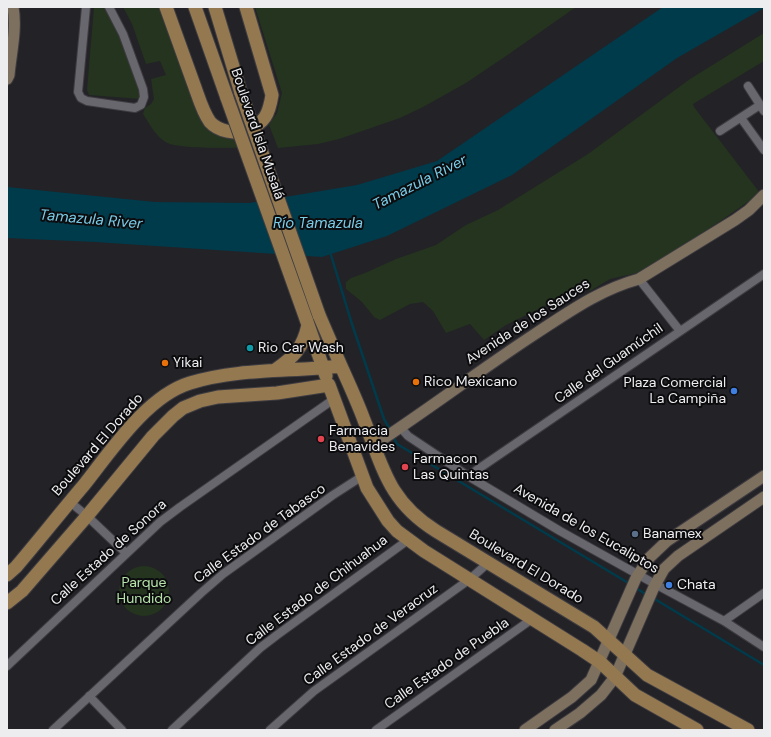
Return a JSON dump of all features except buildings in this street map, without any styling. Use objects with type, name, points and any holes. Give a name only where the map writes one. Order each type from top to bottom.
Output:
[{"type":"main road","points":[[166,7],[201,103],[210,121],[220,129],[238,132],[251,128],[262,121],[270,108],[272,95],[246,7]]},
{"type":"main road","name":"Boulevard Isla Musalá","points":[[195,7],[329,385]]},
{"type":"main road","name":"Boulevard Isla Musalá","points":[[215,7],[241,93],[319,315],[341,366]]},
{"type":"main road","points":[[274,370],[288,361],[300,348],[306,333],[307,322]]},
{"type":"main road","name":"Boulevard El Dorado","points":[[7,575],[16,567],[128,430],[146,410],[162,398],[189,383],[211,378],[274,370],[341,366],[378,442],[388,481],[413,515],[422,523],[594,627],[648,675],[748,730]]},
{"type":"main road","points":[[7,602],[22,591],[87,516],[153,436],[183,408],[218,396],[277,394],[329,385],[347,380]]},
{"type":"main road","points":[[329,385],[361,477],[374,501],[388,521],[408,540],[600,662],[634,695],[697,730]]},
{"type":"street","points":[[86,7],[78,92],[81,98],[87,101],[134,108],[141,105],[144,97],[143,89],[123,34],[109,7]]},
{"type":"street","points":[[7,79],[9,75],[12,49],[11,12]]},
{"type":"street","points":[[720,132],[741,118],[762,108],[748,86]]},
{"type":"street","points":[[741,118],[764,150]]},
{"type":"street","name":"Avenida de los Sauces","points":[[378,442],[493,361],[586,301],[598,294],[622,284],[639,279],[735,220],[749,210],[764,195]]},
{"type":"street","name":"Calle del Guamúchil","points":[[468,476],[764,274]]},
{"type":"street","points":[[639,279],[680,331]]},
{"type":"street","name":"Calle Estado de Sonora","points":[[7,666],[160,522],[334,399]]},
{"type":"street","name":"Avenida de los Eucaliptos","points":[[398,429],[468,476],[560,531],[654,586],[724,621],[764,647]]},
{"type":"street","points":[[525,730],[572,697],[591,680],[637,576],[649,558],[667,541],[764,476]]},
{"type":"street","name":"Calle Estado de Tabasco","points":[[53,730],[200,593],[223,574],[333,495],[361,477]]},
{"type":"street","points":[[555,730],[580,713],[601,695],[615,677],[654,586],[664,568],[671,561],[764,498]]},
{"type":"street","points":[[70,502],[126,553]]},
{"type":"street","name":"Calle Estado de Chihuahua","points":[[172,730],[260,648],[408,540]]},
{"type":"street","name":"Calle Estado de Veracruz","points":[[270,730],[314,692],[470,580],[488,563]]},
{"type":"street","points":[[724,621],[764,593]]},
{"type":"street","name":"Calle Estado de Puebla","points":[[376,730],[532,619]]},
{"type":"street","points":[[89,696],[122,730]]},
{"type":"green space","points":[[94,7],[108,7],[140,81],[140,99],[89,95],[87,90]]},
{"type":"green space","points":[[123,7],[163,7],[203,117],[238,136],[241,148],[201,148],[178,146],[164,141],[155,132],[143,114],[145,108],[151,104],[154,99],[151,79],[166,75],[160,61],[146,64],[132,24]]},
{"type":"green space","points":[[255,7],[576,7],[466,83],[400,118],[339,139],[318,144],[278,148],[269,125],[277,113],[282,93]]},
{"type":"green space","points":[[764,33],[764,61],[693,104],[760,193],[658,264],[646,271],[610,279],[590,291],[589,288],[583,285],[561,298],[506,325],[484,340],[470,324],[446,333],[433,311],[423,302],[410,304],[380,320],[374,317],[362,302],[346,289],[346,282],[351,278],[396,259],[436,245],[466,225],[498,210],[588,154],[690,79]]},
{"type":"green space","name":"Parque Hundido","points":[[139,566],[149,566],[162,573],[169,586],[169,596],[162,609],[149,616],[139,616],[130,612],[123,605],[119,596],[119,586],[123,577],[130,570]]},
{"type":"water","name":"Río Tamazula","points":[[663,7],[764,8],[677,58],[512,175],[387,236],[322,257],[95,242],[7,238],[7,187],[155,202],[249,203],[357,185],[437,161]]},
{"type":"waterway","points":[[331,255],[351,321],[384,419],[391,431]]},
{"type":"waterway","points":[[393,436],[397,444],[630,584]]},
{"type":"waterway","points":[[636,588],[647,595]]},
{"type":"waterway","points":[[653,598],[764,665]]},
{"type":"place","name":"Rio Car Wash","points":[[250,348]]},
{"type":"place","name":"Yikai","points":[[165,363]]},
{"type":"place","name":"Rico Mexicano","points":[[416,382]]},
{"type":"place","name":"Plaza Comercial La Campiña","points":[[734,391]]},
{"type":"place","name":"Farmacia Benavides","points":[[321,439]]},
{"type":"place","name":"Farmacon Las Quintas","points":[[405,467]]},
{"type":"place","name":"Banamex","points":[[635,534]]},
{"type":"place","name":"Chata","points":[[669,585]]},
{"type":"water label","name":"Tamazula River","points":[[420,183]]},
{"type":"water label","name":"Tamazula River","points":[[91,220]]}]
